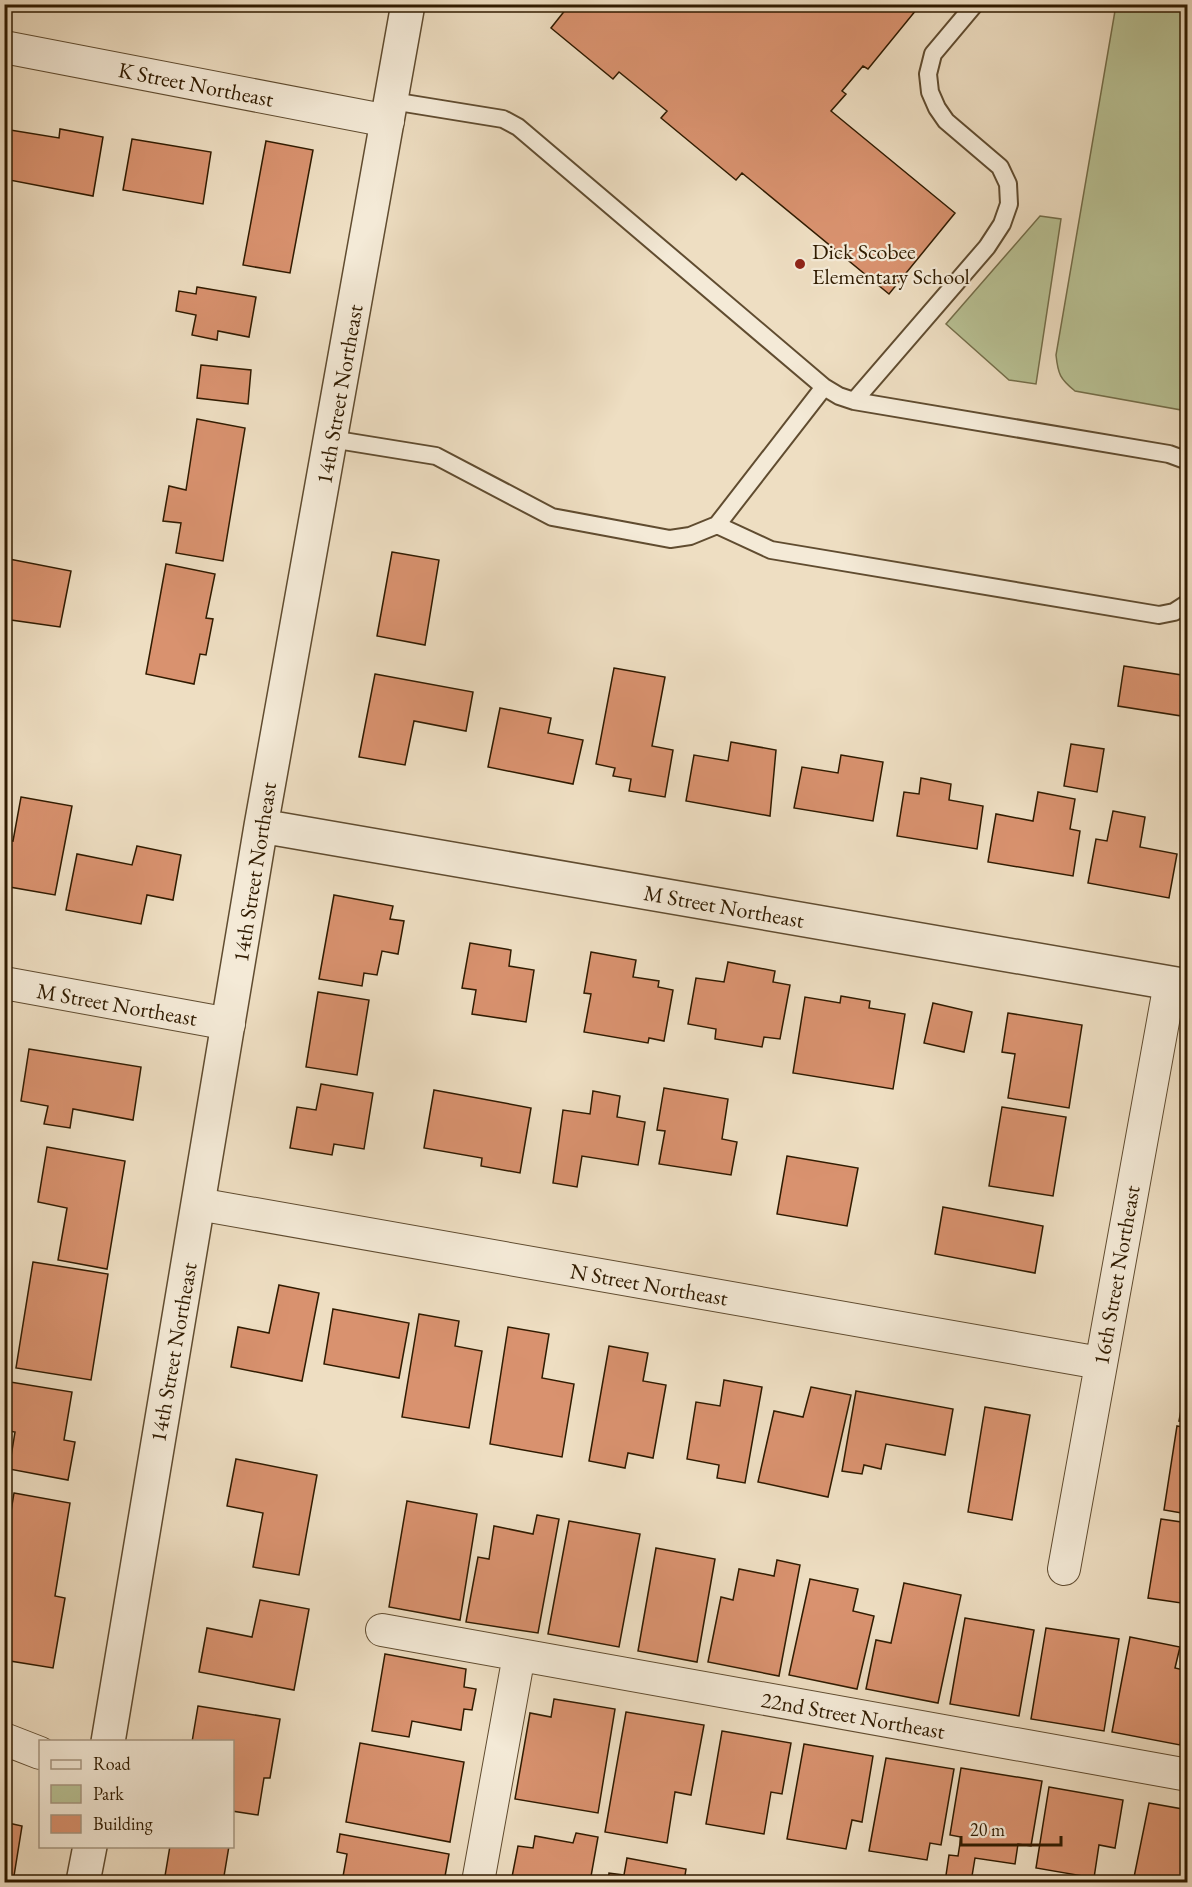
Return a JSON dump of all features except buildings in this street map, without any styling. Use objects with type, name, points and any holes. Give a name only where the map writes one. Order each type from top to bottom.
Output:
[{"type":"street","name":"14th Street Northeast","points":[[108,1740],[261,826],[408,4]]},
{"type":"street","name":"K Street Northeast","points":[[4,47],[390,111]]},
{"type":"street","name":"M Street Northeast","points":[[261,826],[1179,984]]},
{"type":"street","name":"M Street Northeast","points":[[4,983],[229,1024]]},
{"type":"street","name":"16th Street Northeast","points":[[1064,1569],[1100,1364],[1179,984]]},
{"type":"street","name":"N Street Northeast","points":[[198,1204],[1100,1364]]},
{"type":"street","name":"22nd Street Northeast","points":[[382,1630],[1188,1775]]},
{"type":"street","points":[[478,1882],[519,1655]]},
{"type":"street","points":[[4,1739],[39,1753]]},
{"type":"street","points":[[83,1882],[90,1848]]},
{"type":"lane","points":[[854,401],[987,247],[1002,224],[1010,204],[1008,184],[1000,167],[946,121],[930,92],[928,74],[933,54],[975,4]]},
{"type":"lane","points":[[390,111],[502,119],[518,126],[824,387],[839,396],[854,401],[1169,454],[1188,461]]},
{"type":"lane","points":[[331,439],[436,456],[552,517],[670,539],[690,536],[717,525],[824,387]]},
{"type":"lane","points":[[717,525],[771,550],[1159,615],[1174,612],[1188,603]]},
{"type":"green space","points":[[1116,5],[1187,5],[1187,411],[1075,391],[1063,379],[1058,367],[1056,355]]},
{"type":"green space","points":[[1040,216],[1061,219],[1036,384],[1009,380],[946,324]]},
{"type":"place","name":"Dick Scobee Elementary School","points":[[800,264]]}]
